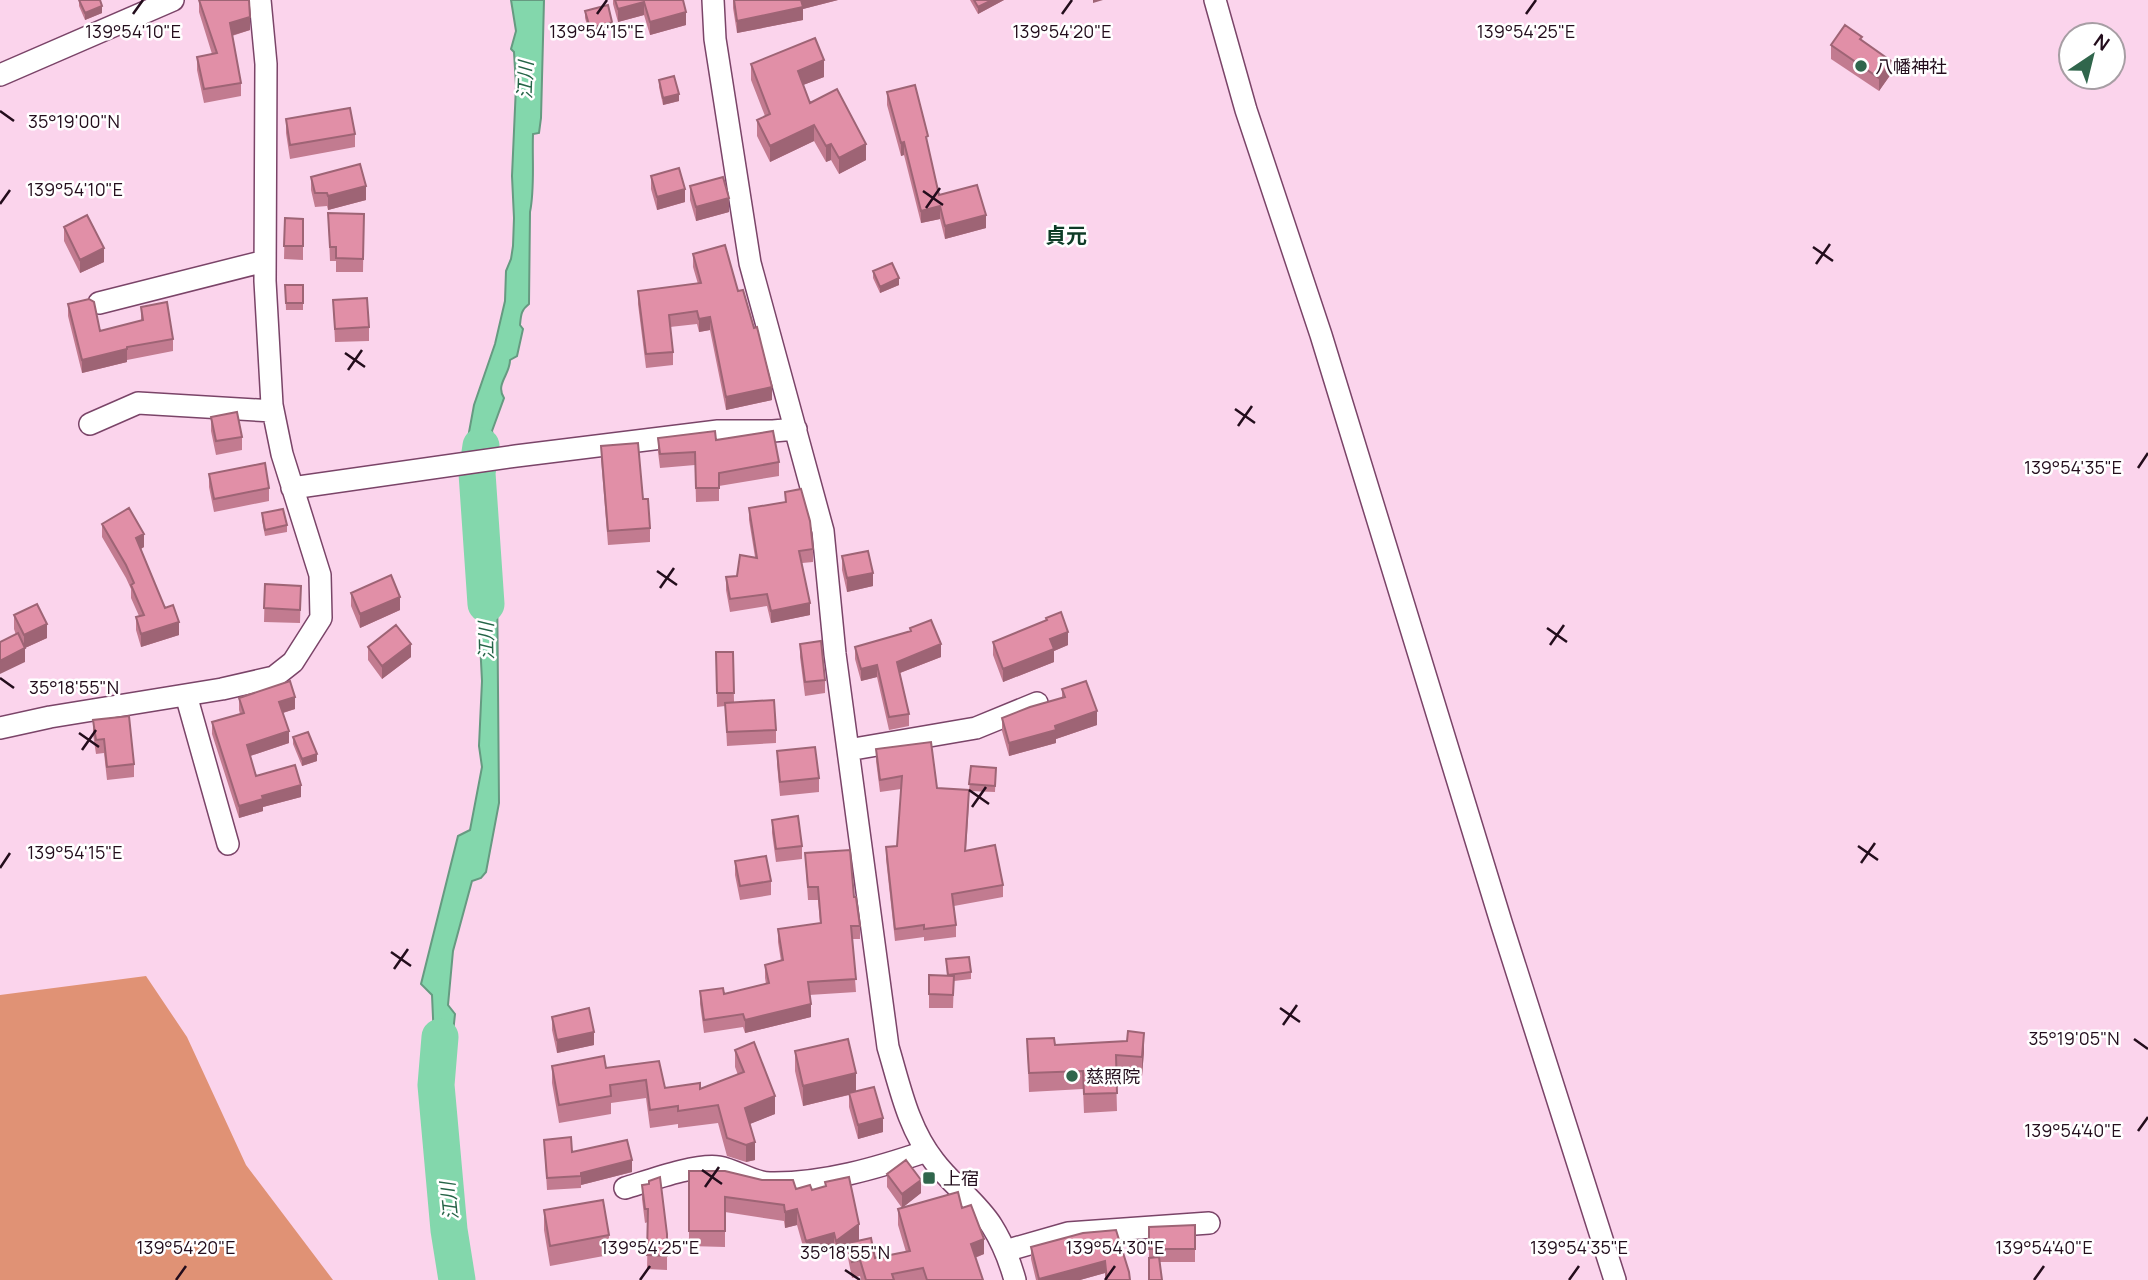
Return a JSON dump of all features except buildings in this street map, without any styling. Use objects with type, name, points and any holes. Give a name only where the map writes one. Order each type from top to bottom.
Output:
[{"type":"street","points":[[0,75],[173,0]]},
{"type":"street","points":[[0,728],[50,716],[186,695],[274,677],[293,662],[321,618],[320,575],[282,454],[273,411],[265,261],[266,64],[260,0]]},
{"type":"street","points":[[713,0],[715,39],[750,263],[823,531],[835,654],[888,1047],[902,1098],[918,1137],[927,1151],[992,1225],[1015,1280]]},
{"type":"street","points":[[1214,0],[1246,110],[1321,335],[1497,909],[1615,1280]]},
{"type":"street","points":[[99,303],[265,261]]},
{"type":"street","points":[[90,424],[138,403],[273,411]]},
{"type":"street","points":[[292,488],[718,430],[796,429]]},
{"type":"street","points":[[186,695],[228,844]]},
{"type":"street","points":[[848,750],[976,728],[1037,703]]},
{"type":"street","points":[[625,1188],[700,1167],[718,1166],[766,1184],[816,1181],[890,1164],[927,1151]]},
{"type":"street","points":[[1005,1251],[1068,1233],[1209,1223]]},
{"type":"shaded area","points":[[146,976],[187,1037],[246,1165],[333,1280],[0,1280],[0,995]]},
{"type":"water","points":[[511,0],[544,0],[541,118],[539,133],[533,134],[529,304],[521,316],[520,325],[523,329],[517,356],[510,360],[501,388],[504,398],[492,431],[495,449],[465,454],[474,405],[495,344],[505,301],[506,271],[513,246],[512,176],[516,86],[514,52],[511,49],[516,31]]},
{"type":"water","points":[[484,554],[495,558],[497,576],[499,803],[486,872],[481,878],[472,881],[453,951],[448,1005],[455,1014],[449,1071],[442,1072],[436,1085],[432,995],[421,984],[458,836],[470,830],[482,767],[479,746],[482,681],[479,622],[480,558]]},
{"type":"waterway","name":"江川","points":[[481,446],[477,473],[486,604]]},
{"type":"waterway","name":"江川","points":[[440,1037],[436,1085],[449,1230],[457,1280]]},
{"type":"place","name":"八幡神社","points":[[1861,66]]},
{"type":"place","name":"慈照院","points":[[1072,1076]]},
{"type":"place","name":"上宿","points":[[929,1178]]},
{"type":"district","name":"貞元","points":[[1066,235]]}]
